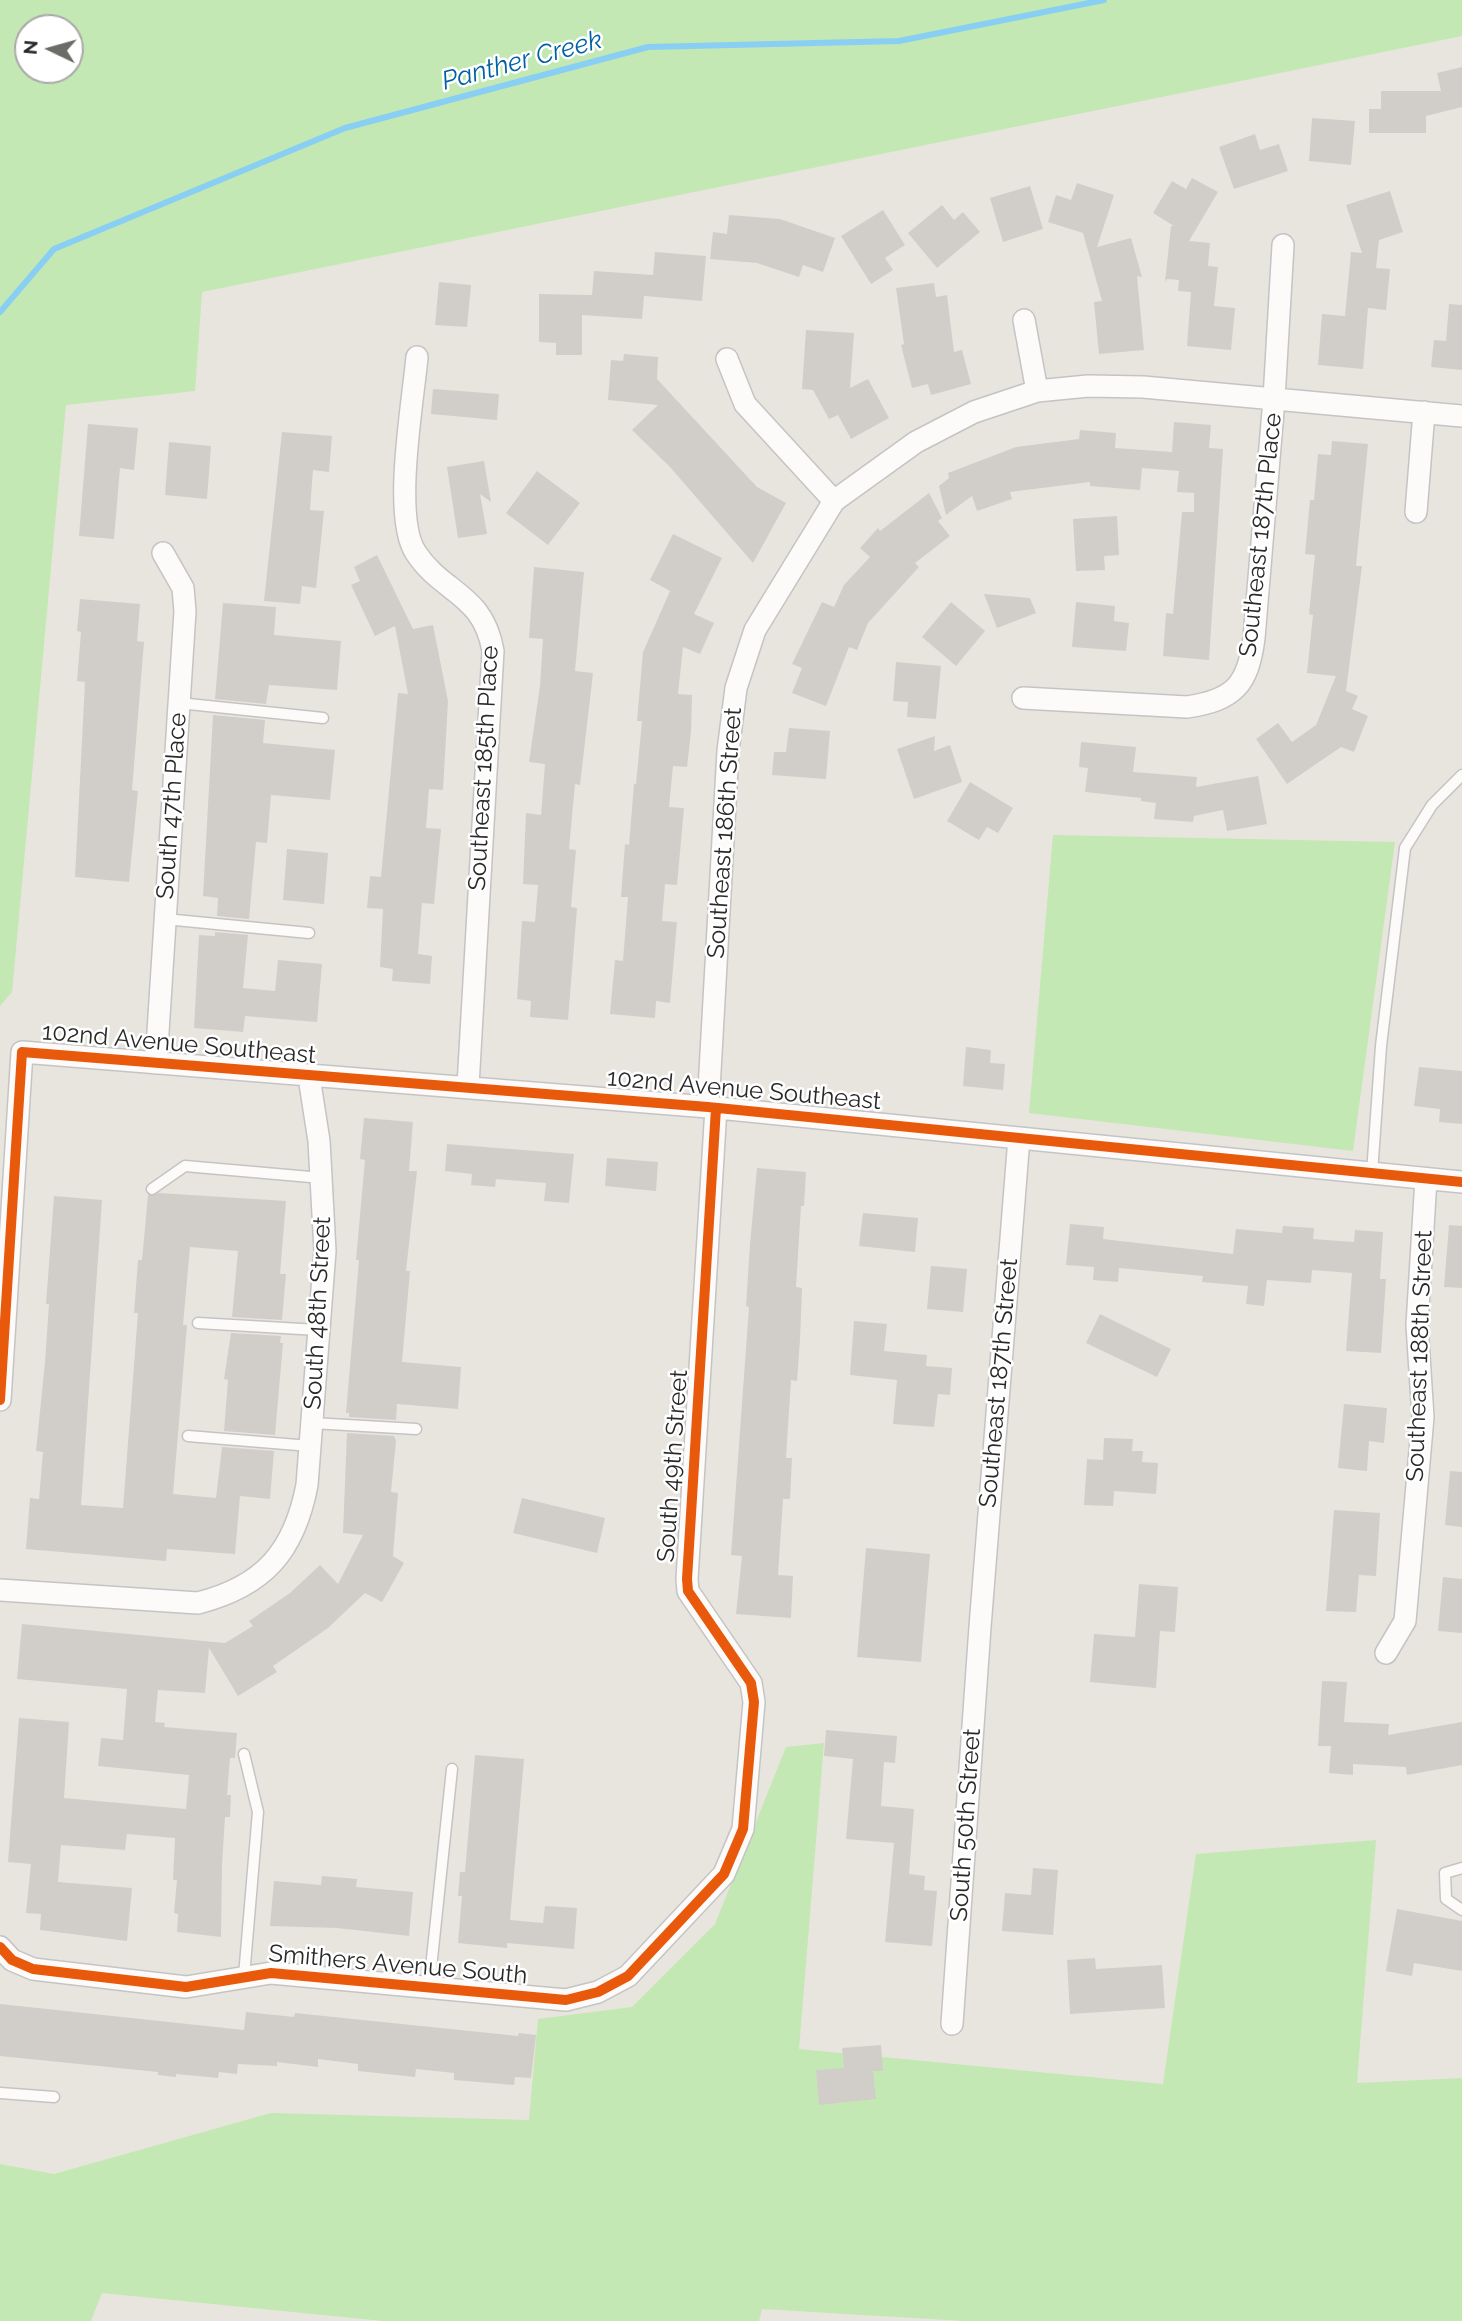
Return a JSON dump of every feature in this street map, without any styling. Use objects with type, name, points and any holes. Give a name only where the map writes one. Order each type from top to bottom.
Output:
[{"type":"street","name":"Southeast 187th Place","points":[[1023,698],[1186,707],[1209,704],[1241,685],[1251,662],[1254,638],[1274,399],[1283,245]]},
{"type":"street","points":[[1024,320],[1037,391]]},
{"type":"street","name":"Southeast 185th Place","points":[[417,357],[404,498],[407,528],[415,553],[476,608],[490,630],[493,651],[468,1086]]},
{"type":"street","points":[[727,359],[746,404],[834,501],[916,442],[974,412],[1037,391],[1088,386],[1143,387],[1462,416]]},
{"type":"street","points":[[1416,512],[1424,412]]},
{"type":"street","name":"Southeast 186th Street","points":[[712,1107],[728,751],[736,688],[755,630],[834,501]]},
{"type":"street","name":"South 47th Place","points":[[156,1063],[185,611],[183,588],[163,553]]},
{"type":"street","name":"102nd Avenue Southeast","points":[[0,1400],[22,1052],[309,1077],[468,1086],[712,1107],[1462,1182]]},
{"type":"street","name":"South 48th Street","points":[[0,1590],[165,1604],[198,1603],[227,1595],[251,1581],[287,1547],[300,1518],[310,1446],[325,1251],[322,1178],[309,1077]]},
{"type":"street","name":"South 49th Street","points":[[628,1976],[724,1874],[743,1829],[754,1702],[751,1683],[688,1591],[687,1579],[712,1107]]},
{"type":"street","name":"Southeast 187th Street","points":[[980,1627],[1019,1138]]},
{"type":"street","name":"Southeast 188th Street","points":[[1386,1653],[1405,1621],[1422,1431],[1417,1325],[1426,1179]]},
{"type":"street","name":"South 50th Street","points":[[953,2024],[980,1627]]},
{"type":"street","name":"Smithers Avenue South","points":[[0,1947],[12,1960],[33,1969],[186,1987],[271,1973],[566,2000],[598,1992],[628,1976]]},
{"type":"lane","points":[[179,704],[323,718]]},
{"type":"lane","points":[[1372,1173],[1381,1046],[1405,848],[1432,805],[1462,775]]},
{"type":"lane","points":[[165,919],[309,933]]},
{"type":"lane","points":[[152,1189],[186,1166],[322,1178]]},
{"type":"lane","points":[[198,1323],[318,1330]]},
{"type":"lane","points":[[312,1423],[416,1429]]},
{"type":"lane","points":[[188,1436],[310,1446]]},
{"type":"lane","points":[[244,1754],[258,1812],[244,1976]]},
{"type":"lane","points":[[429,1987],[452,1769]]},
{"type":"lane","points":[[1462,1868],[1445,1873],[1446,1899],[1462,1910]]},
{"type":"lane","points":[[0,2093],[54,2097]]},
{"type":"green space","points":[[0,0],[1462,0],[1462,36],[202,292],[195,391],[66,405],[12,992],[0,1006]]},
{"type":"green space","points":[[1053,835],[1395,842],[1353,1151],[1029,1113]]},
{"type":"green space","points":[[824,1743],[799,2049],[1163,2084],[1196,1854],[1376,1840],[1357,2083],[1462,2078],[1462,2321],[964,2321],[762,2309],[759,2321],[383,2321],[102,2293],[91,2321],[0,2321],[0,2164],[54,2174],[271,2113],[529,2120],[538,2019],[632,2007],[715,1924],[786,1747]]},
{"type":"building","points":[[1462,67],[1462,107],[1426,116],[1426,133],[1369,133],[1369,109],[1381,109],[1381,91],[1441,91],[1437,73]]},
{"type":"building","points":[[1312,118],[1355,121],[1351,165],[1309,161]]},
{"type":"building","points":[[1255,134],[1260,150],[1279,144],[1288,171],[1234,189],[1219,147]]},
{"type":"building","points":[[1192,178],[1218,192],[1189,241],[1210,243],[1208,266],[1218,267],[1214,306],[1235,308],[1231,350],[1187,346],[1191,292],[1178,291],[1179,280],[1167,279],[1165,282],[1171,226],[1174,226],[1153,213],[1172,181],[1186,189]]},
{"type":"building","points":[[1077,183],[1114,195],[1097,247],[1131,238],[1142,277],[1137,276],[1144,350],[1099,354],[1094,302],[1102,301],[1083,233],[1048,222],[1056,195],[1071,200]]},
{"type":"building","points":[[1030,186],[1043,229],[1003,242],[990,198]]},
{"type":"building","points":[[1390,191],[1403,232],[1379,240],[1376,268],[1390,269],[1386,310],[1368,308],[1363,369],[1318,365],[1322,314],[1345,316],[1351,252],[1362,253],[1346,205]]},
{"type":"building","points":[[942,205],[954,220],[963,212],[980,232],[937,268],[908,233]]},
{"type":"building","points":[[883,210],[905,245],[885,258],[893,270],[871,284],[841,236]]},
{"type":"building","points":[[729,215],[780,219],[835,238],[823,272],[803,265],[799,277],[757,263],[710,259],[713,232],[727,234]]},
{"type":"building","points":[[655,252],[706,256],[702,301],[644,296],[642,319],[582,315],[582,355],[556,355],[556,343],[539,342],[539,294],[592,295],[594,271],[653,275]]},
{"type":"building","points":[[439,282],[471,285],[467,327],[435,325]]},
{"type":"building","points":[[934,283],[936,297],[947,295],[954,352],[962,350],[971,384],[931,395],[928,384],[912,388],[901,345],[904,344],[896,288]]},
{"type":"building","points":[[1449,304],[1462,305],[1462,370],[1431,367],[1434,340],[1446,341]]},
{"type":"building","points":[[806,330],[854,333],[850,388],[868,379],[889,418],[851,439],[838,415],[829,419],[813,390],[802,389]]},
{"type":"building","points":[[624,354],[658,357],[657,379],[757,487],[786,503],[753,563],[670,467],[632,430],[658,405],[608,400],[611,360],[623,361]]},
{"type":"building","points":[[433,389],[499,394],[497,420],[431,414]]},
{"type":"building","points":[[1174,422],[1211,425],[1209,448],[1223,449],[1209,660],[1163,656],[1166,613],[1173,614],[1182,512],[1194,512],[1194,493],[1177,492],[1179,471],[1142,468],[1140,490],[1090,486],[1090,482],[1010,492],[1012,499],[977,511],[972,496],[946,515],[939,486],[949,478],[948,473],[1016,447],[1079,439],[1080,430],[1116,433],[1115,448],[1172,452]]},
{"type":"building","points":[[88,424],[138,428],[134,470],[120,468],[114,539],[79,536]]},
{"type":"building","points":[[282,432],[332,436],[329,472],[313,470],[310,510],[324,511],[316,588],[302,586],[300,604],[264,601]]},
{"type":"building","points":[[1332,441],[1368,444],[1356,566],[1362,566],[1346,691],[1358,696],[1352,709],[1368,716],[1354,752],[1341,747],[1287,784],[1256,739],[1278,723],[1292,742],[1316,725],[1336,676],[1307,673],[1315,555],[1305,554],[1310,500],[1314,500],[1318,454],[1331,455]]},
{"type":"building","points":[[169,442],[211,446],[207,499],[165,495]]},
{"type":"building","points":[[484,461],[491,502],[480,494],[487,534],[458,538],[447,467]]},
{"type":"building","points":[[537,471],[580,503],[548,545],[506,513]]},
{"type":"building","points":[[929,493],[942,518],[938,521],[950,536],[915,563],[919,567],[868,623],[857,650],[849,647],[826,706],[792,693],[802,668],[792,664],[822,602],[834,607],[844,585],[870,557],[860,548],[878,528],[880,531]]},
{"type":"building","points":[[1117,516],[1119,555],[1104,556],[1105,570],[1076,571],[1073,519]]},
{"type":"building","points":[[673,534],[722,558],[694,614],[714,623],[700,654],[683,647],[678,694],[692,695],[691,732],[687,767],[673,766],[669,807],[684,808],[677,885],[665,884],[662,921],[677,922],[670,1003],[656,1001],[655,1018],[610,1014],[615,960],[623,961],[628,897],[621,897],[625,844],[629,845],[642,721],[637,721],[643,652],[670,591],[650,580]]},
{"type":"building","points":[[377,555],[413,629],[433,625],[448,701],[443,790],[429,789],[426,828],[441,829],[434,904],[422,903],[418,954],[432,956],[430,984],[392,981],[393,969],[380,967],[383,909],[367,908],[370,876],[381,877],[398,693],[408,694],[395,626],[375,636],[351,585],[360,581],[354,567]]},
{"type":"building","points":[[534,567],[584,572],[575,671],[593,673],[580,785],[575,784],[569,849],[576,850],[571,907],[577,908],[568,1020],[530,1017],[531,1001],[517,999],[522,921],[535,922],[538,885],[523,884],[526,813],[541,815],[545,764],[529,762],[540,686],[543,639],[529,638]]},
{"type":"building","points":[[984,594],[1030,598],[1036,613],[997,628]]},
{"type":"building","points":[[80,599],[140,604],[137,641],[144,642],[132,790],[138,791],[129,882],[75,877],[85,682],[77,681],[81,632],[77,631]]},
{"type":"building","points":[[951,602],[985,631],[956,666],[922,637]]},
{"type":"building","points":[[1076,602],[1115,606],[1114,621],[1129,623],[1126,651],[1072,647]]},
{"type":"building","points":[[223,603],[276,607],[274,635],[341,641],[337,690],[269,685],[266,704],[215,699]]},
{"type":"building","points":[[896,662],[941,666],[936,719],[907,717],[908,702],[893,701]]},
{"type":"building","points":[[213,715],[265,720],[263,743],[335,750],[330,800],[271,795],[267,843],[256,842],[249,919],[217,916],[218,898],[203,896]]},
{"type":"building","points":[[789,728],[830,731],[826,779],[772,775],[774,752],[786,752]]},
{"type":"building","points":[[935,736],[934,751],[950,745],[962,782],[914,799],[897,749]]},
{"type":"building","points":[[1081,742],[1136,747],[1133,772],[1197,777],[1196,787],[1258,776],[1267,824],[1227,831],[1223,810],[1194,816],[1193,822],[1154,819],[1156,803],[1141,801],[1141,798],[1085,792],[1088,768],[1079,767]]},
{"type":"building","points":[[970,782],[1013,808],[998,833],[987,827],[979,840],[947,821]]},
{"type":"building","points":[[287,849],[328,853],[324,904],[283,900]]},
{"type":"building","points":[[215,932],[248,935],[243,988],[275,991],[278,960],[322,964],[317,1022],[245,1016],[243,1032],[194,1028],[199,935],[215,936]]},
{"type":"building","points":[[966,1047],[991,1050],[990,1063],[1005,1064],[1003,1090],[963,1086]]},
{"type":"building","points":[[1419,1067],[1462,1071],[1462,1124],[1439,1122],[1440,1109],[1414,1106]]},
{"type":"building","points":[[364,1118],[413,1122],[409,1171],[417,1171],[406,1271],[410,1271],[402,1362],[461,1367],[458,1409],[397,1404],[396,1420],[349,1417],[349,1413],[346,1413],[359,1260],[356,1260],[365,1160],[360,1159]]},
{"type":"building","points":[[447,1144],[574,1154],[569,1203],[544,1201],[546,1183],[496,1179],[495,1187],[471,1185],[472,1174],[445,1171]]},
{"type":"building","points":[[607,1158],[658,1162],[656,1191],[605,1186]]},
{"type":"building","points":[[757,1168],[806,1172],[796,1287],[802,1288],[800,1340],[797,1381],[791,1380],[786,1458],[792,1458],[790,1499],[783,1499],[778,1575],[793,1576],[791,1618],[736,1614],[742,1556],[731,1555]]},
{"type":"building","points":[[160,1193],[286,1201],[280,1274],[286,1274],[282,1320],[232,1317],[238,1251],[190,1247],[183,1325],[187,1325],[173,1494],[216,1498],[222,1447],[274,1451],[270,1499],[240,1496],[235,1554],[167,1549],[166,1561],[26,1549],[30,1498],[39,1499],[43,1452],[36,1451],[45,1362],[49,1304],[46,1304],[54,1196],[102,1200],[81,1505],[123,1508],[138,1313],[134,1313],[138,1260],[142,1260],[148,1195]]},
{"type":"building","points":[[863,1213],[918,1218],[915,1252],[859,1246]]},
{"type":"building","points":[[1070,1224],[1104,1227],[1103,1239],[1233,1254],[1236,1229],[1282,1233],[1283,1226],[1314,1228],[1313,1239],[1354,1242],[1355,1230],[1383,1232],[1380,1279],[1386,1279],[1381,1353],[1346,1351],[1352,1273],[1312,1270],[1311,1283],[1267,1280],[1264,1306],[1246,1304],[1248,1286],[1202,1282],[1203,1276],[1119,1268],[1118,1282],[1093,1280],[1094,1267],[1066,1265]]},
{"type":"building","points":[[1449,1225],[1462,1226],[1462,1288],[1444,1287]]},
{"type":"building","points":[[931,1266],[967,1269],[963,1312],[927,1309]]},
{"type":"building","points":[[1100,1314],[1171,1349],[1157,1377],[1086,1343]]},
{"type":"building","points":[[854,1321],[887,1324],[884,1351],[927,1355],[926,1366],[952,1368],[950,1395],[938,1394],[934,1427],[893,1424],[897,1380],[850,1375]]},
{"type":"building","points":[[231,1333],[281,1336],[280,1343],[283,1343],[275,1435],[224,1431],[228,1380],[224,1379]]},
{"type":"building","points":[[1344,1404],[1387,1408],[1384,1443],[1369,1441],[1367,1471],[1338,1468]]},
{"type":"building","points":[[347,1433],[394,1436],[396,1441],[391,1492],[398,1493],[393,1556],[404,1563],[382,1602],[365,1593],[328,1628],[273,1666],[277,1672],[238,1696],[209,1648],[205,1693],[158,1690],[155,1722],[165,1723],[164,1727],[237,1733],[235,1758],[230,1758],[227,1795],[231,1795],[230,1817],[225,1817],[221,1937],[177,1932],[178,1914],[174,1913],[177,1880],[173,1880],[175,1838],[127,1834],[125,1850],[61,1845],[58,1882],[132,1888],[127,1941],[40,1930],[41,1914],[26,1913],[31,1864],[8,1862],[19,1718],[69,1722],[64,1798],[186,1809],[189,1775],[98,1766],[101,1738],[123,1740],[127,1689],[17,1679],[22,1624],[225,1643],[253,1626],[249,1621],[290,1593],[320,1565],[338,1584],[363,1535],[343,1533]]},
{"type":"building","points":[[1104,1438],[1133,1439],[1132,1451],[1143,1451],[1142,1462],[1158,1463],[1156,1494],[1114,1491],[1113,1506],[1084,1505],[1087,1459],[1103,1460]]},
{"type":"building","points":[[1450,1471],[1462,1472],[1462,1527],[1445,1525]]},
{"type":"building","points":[[522,1498],[605,1518],[597,1553],[513,1533]]},
{"type":"building","points":[[1334,1510],[1380,1513],[1376,1576],[1359,1575],[1356,1612],[1326,1611]]},
{"type":"building","points":[[866,1548],[930,1554],[921,1662],[857,1657]]},
{"type":"building","points":[[1443,1577],[1462,1579],[1462,1633],[1438,1631]]},
{"type":"building","points":[[1139,1584],[1178,1587],[1175,1632],[1160,1631],[1156,1688],[1090,1682],[1094,1634],[1135,1637]]},
{"type":"building","points":[[1322,1681],[1347,1682],[1344,1722],[1389,1724],[1388,1735],[1462,1722],[1462,1765],[1407,1775],[1406,1767],[1353,1764],[1353,1775],[1329,1773],[1331,1746],[1318,1746]]},
{"type":"building","points":[[826,1730],[897,1736],[895,1763],[884,1762],[881,1806],[914,1809],[909,1874],[925,1876],[924,1890],[937,1891],[932,1946],[885,1942],[894,1843],[846,1839],[853,1759],[824,1756]]},
{"type":"building","points":[[475,1755],[524,1759],[510,1920],[543,1923],[545,1906],[577,1908],[574,1949],[507,1943],[507,1948],[458,1943],[462,1896],[458,1896],[460,1872],[465,1872]]},
{"type":"building","points":[[1033,1868],[1058,1870],[1053,1935],[1002,1931],[1005,1893],[1031,1895]]},
{"type":"building","points":[[322,1876],[357,1879],[356,1887],[413,1892],[409,1936],[337,1928],[270,1926],[274,1881],[321,1885]]},
{"type":"building","points":[[1397,1909],[1462,1921],[1462,1971],[1414,1963],[1412,1976],[1386,1971]]},
{"type":"building","points":[[1095,1958],[1096,1969],[1162,1965],[1165,2008],[1070,2014],[1067,1960]]},
{"type":"building","points":[[0,2004],[244,2030],[246,2012],[294,2017],[295,2013],[518,2036],[519,2033],[536,2035],[531,2078],[515,2077],[514,2085],[454,2080],[454,2073],[416,2069],[415,2077],[358,2071],[358,2064],[318,2059],[318,2067],[277,2062],[277,2066],[238,2064],[237,2074],[219,2072],[218,2078],[176,2074],[176,2077],[158,2075],[158,2072],[0,2056]]},
{"type":"building","points":[[881,2045],[883,2071],[873,2071],[876,2099],[819,2105],[816,2070],[844,2068],[842,2048]]},
{"type":"waterway","name":"Panther Creek","points":[[0,312],[54,249],[345,128],[648,47],[899,41],[1104,0]]},
{"type":"cycle path","points":[[0,1400],[22,1052],[708,1107],[1462,1182]]},
{"type":"cycle path","points":[[0,1947],[12,1960],[33,1969],[186,1987],[271,1973],[566,2000],[598,1992],[628,1976],[724,1874],[743,1829],[754,1702],[751,1683],[688,1591],[687,1579],[716,1108]]}]
